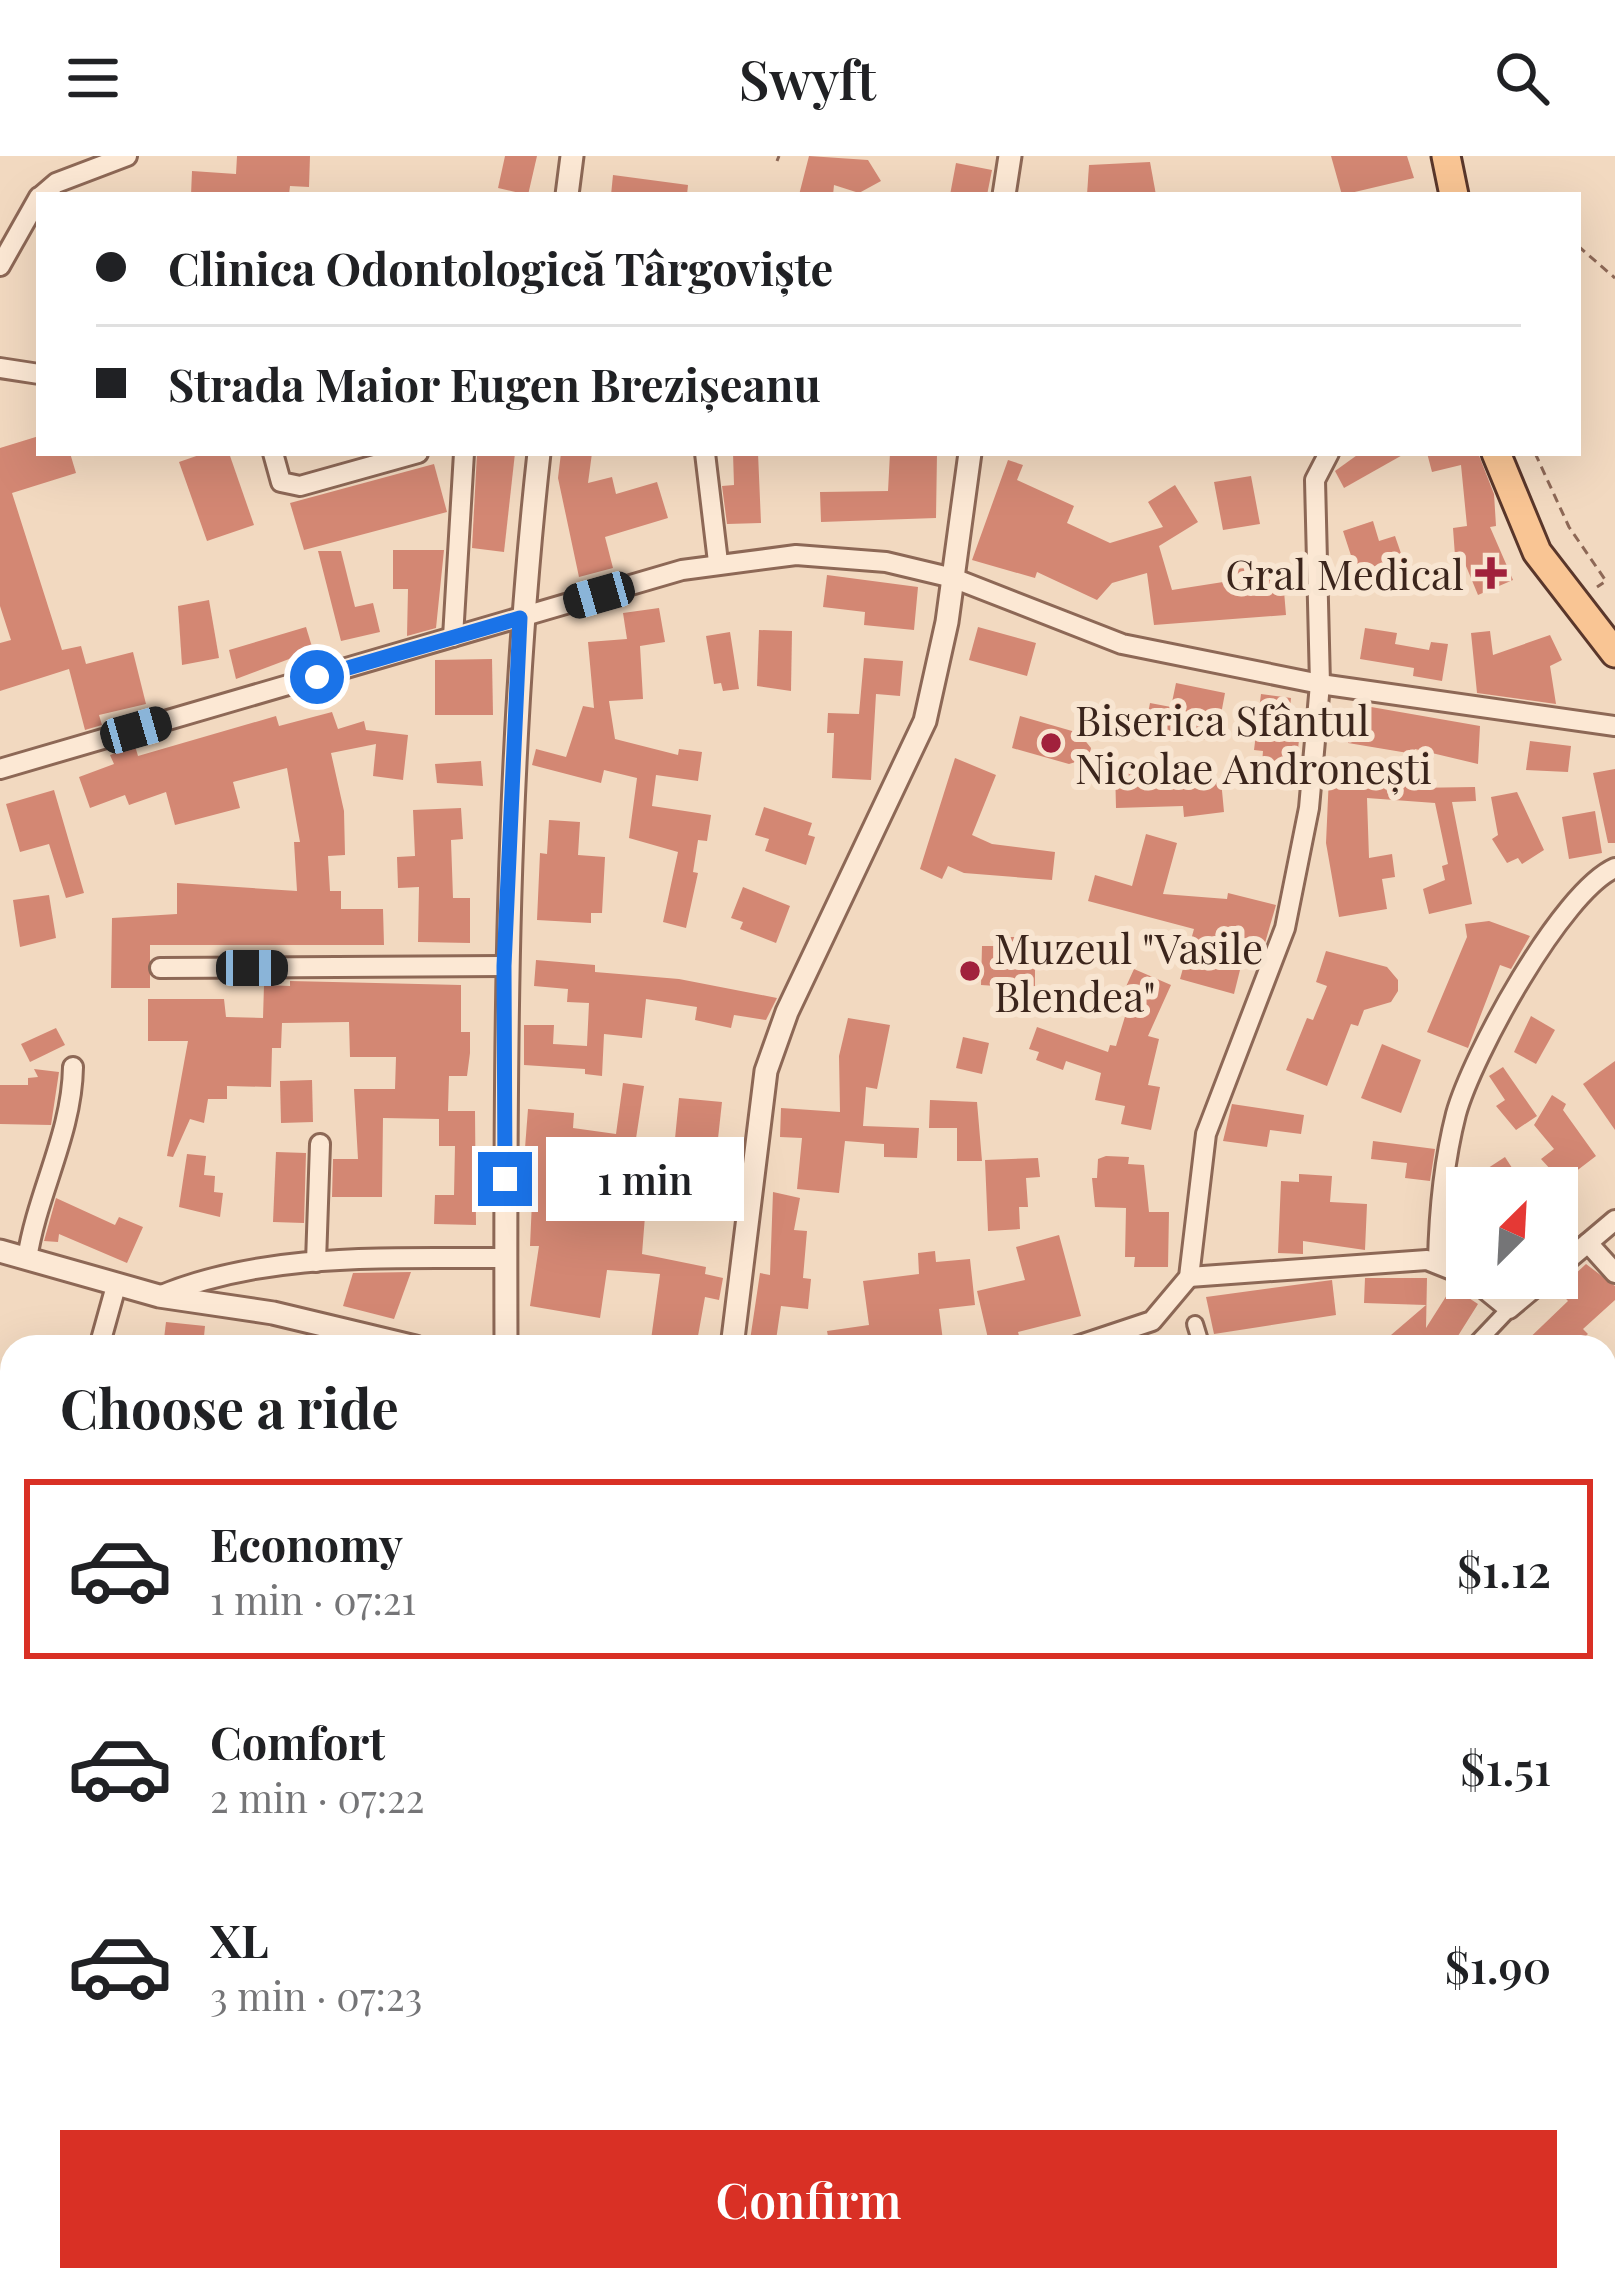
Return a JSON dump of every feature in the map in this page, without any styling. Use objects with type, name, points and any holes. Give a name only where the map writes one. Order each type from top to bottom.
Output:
[{"type":"main road","points":[[1429,156],[1436,192]]},
{"type":"main road","points":[[1446,156],[1453,192]]},
{"type":"main road","points":[[1497,456],[1537,552],[1615,653]]},
{"type":"main road","points":[[1512,456],[1540,528],[1615,631]]},
{"type":"street","points":[[45,192],[56,183],[127,156]]},
{"type":"street","points":[[567,192],[572,156]]},
{"type":"street","points":[[1004,192],[1010,156]]},
{"type":"street","points":[[0,266],[36,203]]},
{"type":"street","points":[[0,368],[36,374]]},
{"type":"street","points":[[273,456],[281,482],[300,486],[407,456]]},
{"type":"street","points":[[453,637],[464,456]]},
{"type":"street","points":[[506,1335],[504,966],[520,618],[539,456]]},
{"type":"street","points":[[705,456],[718,562]]},
{"type":"street","points":[[733,1335],[766,1071],[788,1012],[926,721],[970,456]]},
{"type":"street","points":[[1111,1335],[1152,1321],[1189,1277],[1210,1120],[1279,947],[1293,893],[1310,808],[1320,684],[1315,480],[1327,456]]},
{"type":"street","points":[[0,769],[718,562],[835,556],[953,578],[1122,644],[1320,684],[1615,726]]},
{"type":"street","points":[[1438,1262],[1450,1145],[1466,1084],[1568,907],[1595,878],[1615,868]]},
{"type":"street","points":[[160,968],[504,966]]},
{"type":"street","points":[[27,1259],[40,1193],[68,1117],[73,1067]]},
{"type":"street","points":[[316,1262],[320,1144]]},
{"type":"street","points":[[1578,1251],[1615,1220]]},
{"type":"street","points":[[1588,1243],[1615,1273]]},
{"type":"street","points":[[0,1250],[116,1286],[273,1313],[365,1335]]},
{"type":"street","points":[[159,1296],[230,1272],[316,1262],[505,1258]]},
{"type":"street","points":[[1189,1277],[1438,1262],[1446,1266]]},
{"type":"street","points":[[103,1335],[116,1286]]},
{"type":"street","points":[[1496,1299],[1509,1309]]},
{"type":"street","points":[[1484,1335],[1521,1299]]},
{"type":"street","points":[[1195,1324],[1198,1335]]},
{"type":"path","points":[[1581,250],[1615,278]]},
{"type":"path","points":[[1536,456],[1569,527],[1606,581],[1586,595]]},
{"type":"building","points":[[237,156],[310,156],[309,187],[290,186],[289,192],[191,192],[192,171],[236,174]]},
{"type":"building","points":[[505,156],[537,156],[529,192],[498,188]]},
{"type":"building","points":[[809,156],[868,160],[881,181],[861,192],[834,185],[833,192],[800,192]]},
{"type":"building","points":[[1331,156],[1407,156],[1414,178],[1341,192]]},
{"type":"building","points":[[1150,162],[1155,192],[1087,192],[1089,165]]},
{"type":"building","points":[[956,163],[992,170],[988,192],[951,192]]},
{"type":"building","points":[[613,175],[688,185],[687,192],[611,192]]},
{"type":"building","points":[[36,437],[36,456],[71,456],[76,473],[12,493],[62,650],[81,646],[86,664],[133,652],[146,704],[99,715],[102,725],[85,730],[69,669],[0,691],[0,643],[11,640],[0,606],[0,448]]},
{"type":"building","points":[[196,456],[230,456],[254,525],[207,541],[179,462]]},
{"type":"building","points":[[477,456],[515,456],[504,552],[472,548]]},
{"type":"building","points":[[561,456],[592,456],[588,483],[612,477],[616,494],[657,482],[668,518],[605,537],[613,568],[579,577],[558,478]]},
{"type":"building","points":[[733,456],[758,456],[761,523],[727,524],[722,486],[734,485]]},
{"type":"building","points":[[890,456],[937,456],[936,518],[821,522],[820,492],[888,491]]},
{"type":"building","points":[[1356,456],[1401,456],[1344,488],[1335,471]]},
{"type":"building","points":[[1428,456],[1479,456],[1494,494],[1496,526],[1490,527],[1513,580],[1478,595],[1461,554],[1455,556],[1453,528],[1467,526],[1461,465],[1432,472]]},
{"type":"building","points":[[1008,460],[1023,465],[1017,480],[1074,506],[1067,523],[1110,543],[1163,527],[1148,502],[1175,485],[1198,522],[1159,546],[1172,590],[1236,580],[1235,569],[1268,566],[1270,580],[1283,579],[1286,615],[1154,625],[1147,573],[1112,583],[1097,600],[1037,572],[1035,578],[972,560]]},
{"type":"building","points":[[434,464],[447,512],[304,550],[290,503]]},
{"type":"building","points":[[1251,476],[1260,524],[1223,530],[1214,482]]},
{"type":"building","points":[[1373,521],[1379,541],[1395,536],[1406,568],[1360,583],[1343,531]]},
{"type":"building","points":[[393,550],[444,550],[436,628],[407,636],[408,589],[393,589]]},
{"type":"building","points":[[318,551],[341,551],[355,607],[373,603],[380,632],[341,641]]},
{"type":"building","points":[[827,575],[918,587],[914,630],[864,625],[865,612],[823,607]]},
{"type":"building","points":[[209,600],[219,658],[182,665],[178,606]]},
{"type":"building","points":[[659,608],[665,642],[640,646],[643,699],[609,701],[615,739],[678,755],[679,749],[702,752],[698,781],[656,775],[652,806],[711,815],[707,841],[698,840],[693,872],[698,873],[686,928],[663,922],[678,852],[629,838],[637,778],[604,770],[601,783],[532,765],[536,749],[566,757],[583,706],[594,708],[588,642],[627,639],[623,613]]},
{"type":"building","points":[[306,627],[313,650],[236,679],[229,650]]},
{"type":"building","points":[[978,627],[1036,643],[1027,676],[969,660]]},
{"type":"building","points":[[1365,628],[1397,633],[1395,644],[1429,650],[1431,642],[1448,644],[1442,681],[1413,676],[1414,668],[1360,659]]},
{"type":"building","points":[[759,630],[792,631],[791,691],[757,686]]},
{"type":"building","points":[[1490,631],[1493,655],[1550,635],[1562,660],[1550,666],[1556,704],[1477,693],[1471,633]]},
{"type":"building","points":[[730,632],[739,689],[723,691],[721,683],[714,684],[706,636]]},
{"type":"building","points":[[864,658],[903,661],[900,696],[876,694],[871,780],[832,778],[834,733],[827,733],[828,713],[859,714]]},
{"type":"building","points":[[492,659],[493,715],[435,715],[435,660]]},
{"type":"building","points":[[1176,683],[1225,693],[1216,741],[1144,734],[1150,703],[1171,707]]},
{"type":"building","points":[[1261,694],[1291,698],[1288,730],[1300,731],[1296,767],[1262,763],[1263,751],[1254,750]]},
{"type":"building","points":[[1354,704],[1480,726],[1478,764],[1415,749],[1414,754],[1348,743]]},
{"type":"building","points":[[332,712],[338,729],[364,721],[366,730],[408,735],[403,780],[373,776],[376,744],[331,753],[344,811],[345,855],[328,856],[330,891],[341,891],[341,909],[383,909],[384,945],[150,945],[150,988],[111,988],[112,918],[177,914],[177,883],[297,891],[294,842],[300,842],[287,768],[233,782],[240,808],[175,825],[166,792],[129,805],[125,795],[90,808],[79,777],[114,764],[110,755],[135,746],[138,756],[276,716],[279,726]]},
{"type":"building","name":"Biserica Sfântul Nicolae Andronești","points":[[1020,716],[1079,733],[1091,748],[1089,758],[1069,764],[1012,748]]},
{"type":"building","points":[[1530,741],[1571,746],[1568,772],[1526,770]]},
{"type":"building","points":[[955,758],[996,775],[972,835],[992,844],[1055,852],[1052,880],[964,873],[948,866],[942,879],[920,869]]},
{"type":"building","points":[[481,761],[483,786],[437,783],[435,764]]},
{"type":"building","points":[[1186,764],[1186,784],[1221,780],[1224,812],[1184,817],[1183,806],[1116,808],[1115,767]]},
{"type":"building","points":[[1615,769],[1615,843],[1608,843],[1593,773]]},
{"type":"building","points":[[1329,776],[1411,776],[1412,788],[1475,787],[1476,801],[1452,802],[1472,904],[1429,914],[1423,889],[1445,880],[1442,866],[1448,864],[1435,803],[1367,798],[1369,858],[1392,854],[1395,877],[1382,879],[1387,909],[1339,917],[1326,843]]},
{"type":"building","points":[[54,790],[84,893],[66,898],[49,844],[20,852],[6,804]]},
{"type":"building","points":[[1517,792],[1544,850],[1522,864],[1518,858],[1507,863],[1492,839],[1498,835],[1491,797]]},
{"type":"building","points":[[764,807],[812,823],[808,835],[815,837],[806,865],[765,851],[769,839],[755,835]]},
{"type":"building","points":[[461,808],[463,839],[451,840],[453,898],[470,898],[470,943],[418,942],[419,887],[398,888],[397,857],[415,856],[413,810]]},
{"type":"building","points":[[1595,811],[1602,853],[1569,859],[1562,817]]},
{"type":"building","points":[[549,820],[580,822],[578,855],[605,857],[602,913],[591,913],[591,923],[537,920],[540,853],[547,854]]},
{"type":"building","points":[[1146,834],[1177,843],[1163,894],[1227,899],[1228,893],[1276,905],[1265,943],[1220,932],[1211,962],[1240,970],[1234,994],[1180,979],[1194,929],[1088,901],[1095,875],[1132,886]]},
{"type":"building","points":[[743,887],[790,906],[776,943],[740,929],[743,922],[731,918]]},
{"type":"building","points":[[49,895],[56,938],[20,947],[13,900]]},
{"type":"building","points":[[1489,921],[1530,936],[1511,969],[1500,965],[1468,1048],[1427,1032],[1467,937],[1465,924]]},
{"type":"building","points":[[998,937],[1019,937],[1019,945],[1035,946],[1035,986],[1020,986],[1021,1002],[996,1002],[996,986],[981,985],[982,946],[998,946]]},
{"type":"building","points":[[1326,951],[1387,967],[1398,980],[1391,1002],[1364,1010],[1358,1026],[1351,1024],[1327,1086],[1286,1070],[1307,1018],[1313,1020],[1327,986],[1316,982]]},
{"type":"building","points":[[536,960],[595,965],[595,972],[679,979],[777,998],[766,1020],[734,1015],[731,1028],[695,1020],[697,1007],[646,999],[642,1038],[604,1034],[602,1076],[585,1074],[585,1069],[524,1065],[524,1025],[554,1025],[553,1044],[587,1046],[589,1003],[567,1002],[568,989],[534,986]]},
{"type":"building","points":[[1134,969],[1171,985],[1148,1036],[1159,1039],[1148,1085],[1160,1087],[1151,1130],[1121,1124],[1125,1106],[1095,1100],[1101,1073],[1066,1061],[1063,1070],[1036,1060],[1039,1052],[1029,1049],[1037,1027],[1108,1052],[1110,1045],[1116,1046],[1127,1010],[1122,1007],[1124,991]]},
{"type":"building","points":[[290,981],[461,985],[461,1032],[470,1032],[470,1053],[467,1076],[449,1076],[448,1111],[475,1111],[476,1225],[434,1224],[435,1195],[454,1195],[455,1146],[439,1146],[439,1119],[383,1118],[382,1197],[332,1197],[333,1159],[358,1159],[354,1089],[395,1089],[396,1057],[350,1057],[349,1022],[282,1023],[281,1048],[272,1048],[271,1087],[227,1086],[227,1099],[208,1099],[204,1123],[190,1119],[173,1157],[167,1156],[188,1041],[148,1041],[148,999],[224,999],[226,1017],[263,1018],[264,985],[290,986]]},
{"type":"building","points":[[1531,1016],[1555,1030],[1536,1064],[1514,1052]]},
{"type":"building","points":[[848,1018],[890,1025],[877,1089],[866,1087],[863,1126],[919,1128],[917,1158],[884,1157],[884,1144],[845,1141],[839,1193],[797,1189],[802,1138],[780,1137],[781,1108],[840,1112],[839,1056]]},
{"type":"building","points":[[56,1028],[65,1045],[30,1062],[21,1044]]},
{"type":"building","points":[[963,1037],[989,1043],[982,1074],[956,1068]]},
{"type":"building","points":[[1382,1044],[1421,1060],[1401,1113],[1361,1098]]},
{"type":"building","points":[[1615,1061],[1615,1130],[1583,1084]]},
{"type":"building","points":[[1503,1067],[1537,1116],[1516,1130],[1496,1106],[1505,1100],[1489,1076]]},
{"type":"building","points":[[34,1069],[59,1072],[51,1125],[0,1124],[0,1085],[28,1085],[28,1078],[38,1077]]},
{"type":"building","points":[[312,1080],[313,1122],[281,1123],[280,1081]]},
{"type":"building","points":[[623,1083],[644,1086],[633,1158],[561,1147],[558,1192],[601,1195],[600,1213],[645,1216],[642,1254],[706,1267],[705,1274],[723,1278],[719,1300],[705,1297],[698,1335],[652,1335],[660,1274],[607,1270],[600,1318],[530,1306],[539,1246],[530,1246],[532,1201],[521,1200],[528,1109],[574,1113],[573,1128],[616,1134]]},
{"type":"building","points":[[1552,1095],[1566,1104],[1563,1110],[1596,1156],[1578,1170],[1548,1167],[1541,1159],[1554,1149],[1534,1125]]},
{"type":"building","points":[[679,1098],[722,1102],[714,1175],[723,1176],[718,1219],[657,1211],[663,1168],[672,1169]]},
{"type":"building","points":[[930,1100],[977,1102],[982,1161],[957,1161],[957,1128],[929,1128]]},
{"type":"building","points":[[1232,1104],[1304,1115],[1301,1134],[1270,1130],[1267,1147],[1223,1141]]},
{"type":"building","points":[[1373,1141],[1435,1149],[1430,1181],[1405,1178],[1407,1163],[1371,1159]]},
{"type":"building","points":[[276,1152],[306,1153],[304,1223],[273,1222]]},
{"type":"building","points":[[187,1154],[206,1156],[204,1175],[215,1176],[214,1192],[223,1193],[220,1217],[179,1207]]},
{"type":"building","points":[[1129,1157],[1128,1164],[1144,1165],[1149,1212],[1169,1212],[1168,1267],[1134,1267],[1135,1257],[1125,1257],[1126,1208],[1095,1207],[1092,1178],[1097,1178],[1098,1159]]},
{"type":"building","points":[[1505,1157],[1511,1167],[1490,1167]]},
{"type":"building","points":[[1038,1158],[1040,1177],[1026,1178],[1028,1207],[1019,1207],[1020,1229],[988,1231],[985,1160]]},
{"type":"building","points":[[1299,1174],[1332,1176],[1330,1202],[1367,1204],[1365,1250],[1303,1241],[1303,1254],[1278,1253],[1281,1181],[1299,1182]]},
{"type":"building","points":[[773,1192],[800,1198],[794,1230],[807,1231],[803,1278],[811,1279],[808,1309],[781,1306],[777,1335],[751,1335],[760,1273],[770,1275]]},
{"type":"building","points":[[56,1198],[115,1225],[119,1217],[143,1227],[127,1263],[59,1234],[58,1242],[44,1241]]},
{"type":"building","points":[[1059,1235],[1081,1316],[1019,1335],[987,1335],[977,1291],[1025,1280],[1016,1247]]},
{"type":"building","points":[[935,1251],[936,1262],[970,1259],[975,1305],[939,1309],[942,1335],[828,1335],[827,1331],[869,1325],[863,1281],[919,1274],[918,1253]]},
{"type":"building","points":[[1586,1264],[1615,1286],[1615,1300],[1583,1329],[1587,1335],[1533,1335],[1568,1301],[1578,1299],[1578,1271]]},
{"type":"building","points":[[411,1272],[394,1319],[343,1306],[353,1273]]},
{"type":"building","points":[[1365,1278],[1427,1278],[1426,1328],[1446,1296],[1478,1304],[1459,1335],[1391,1335],[1426,1305],[1364,1303]]},
{"type":"building","points":[[1332,1280],[1336,1315],[1214,1334],[1206,1297]]},
{"type":"building","points":[[166,1322],[205,1326],[204,1335],[164,1335]]},
{"type":"place","name":"Gral Medical","points":[[1491,573]]},
{"type":"place","name":"Biserica Sfântul Nicolae Andronești","points":[[1051,743]]},
{"type":"place","name":"Muzeul \"Vasile Blendea\"","points":[[970,971]]},
{"type":"route","points":[[317,677],[520,618],[504,966],[505,1179]]}]
